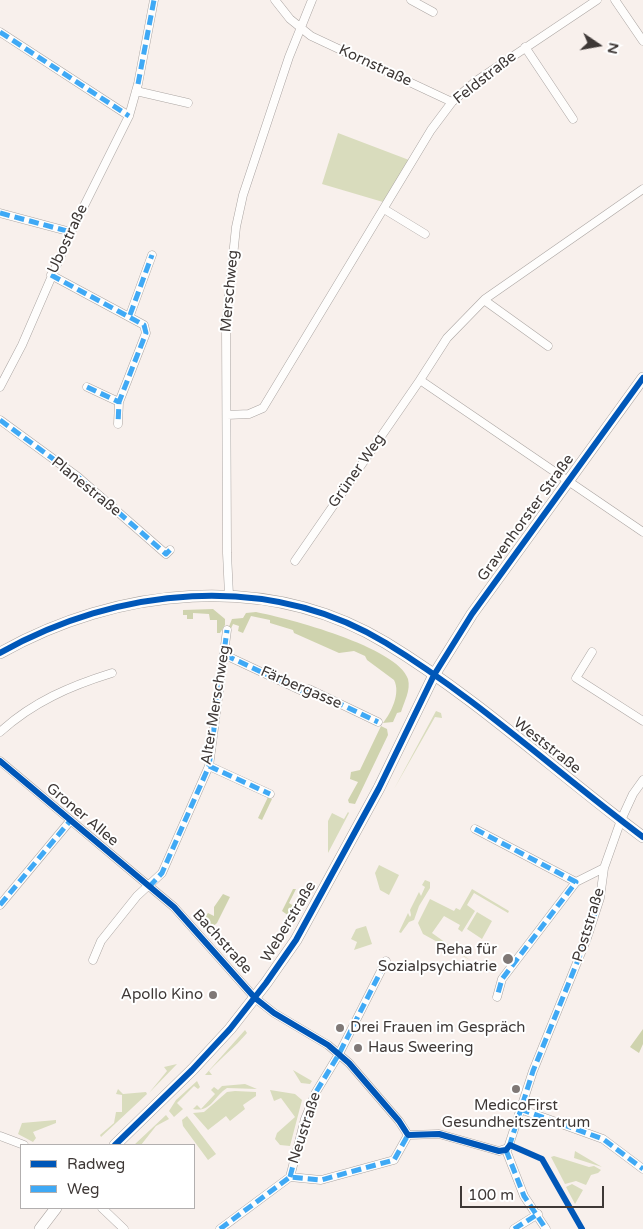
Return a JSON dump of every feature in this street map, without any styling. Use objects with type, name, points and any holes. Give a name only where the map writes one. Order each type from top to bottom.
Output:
[{"type":"main road","name":"Gravenhorster Straße","points":[[434,675],[472,614],[643,378]]},
{"type":"main road","name":"Weststraße","points":[[0,654],[51,628],[124,604],[170,597],[229,595],[282,602],[352,626],[385,642],[434,675],[643,836]]},
{"type":"main road","name":"Weberstraße","points":[[116,1144],[192,1070],[256,998],[296,940],[379,788],[434,675]]},
{"type":"main road","points":[[40,1229],[55,1209]]},
{"type":"street","name":"Ubostraße","points":[[0,387],[22,345],[71,232],[129,116],[136,92],[154,0]]},
{"type":"street","points":[[275,0],[300,28]]},
{"type":"street","name":"Merschweg","points":[[229,595],[227,553],[226,325],[236,227],[243,195],[300,28],[312,0]]},
{"type":"street","points":[[411,0],[432,12]]},
{"type":"street","name":"Feldstraße","points":[[227,415],[249,414],[263,408],[432,130],[452,102],[476,82],[525,47],[597,0]]},
{"type":"street","points":[[615,0],[643,41]]},
{"type":"street","name":"Kornstraße","points":[[300,28],[311,36],[452,102]]},
{"type":"street","points":[[0,32],[129,116]]},
{"type":"street","points":[[525,47],[573,119]]},
{"type":"street","points":[[136,92],[188,103]]},
{"type":"street","name":"Grüner Weg","points":[[295,561],[447,338],[484,300],[643,189]]},
{"type":"street","points":[[384,209],[425,234]]},
{"type":"street","points":[[0,213],[71,232]]},
{"type":"street","points":[[130,315],[152,255]]},
{"type":"street","points":[[52,275],[144,324],[146,333],[119,402],[118,424]]},
{"type":"street","points":[[484,300],[548,346]]},
{"type":"street","points":[[420,380],[643,532]]},
{"type":"street","points":[[87,387],[119,402]]},
{"type":"street","name":"Planestraße","points":[[0,420],[78,477],[166,554],[170,550]]},
{"type":"street","name":"Alter Merschweg","points":[[149,887],[162,873],[208,766],[227,630]]},
{"type":"street","points":[[592,652],[576,678],[643,721]]},
{"type":"street","name":"Färbergasse","points":[[225,655],[302,691],[308,689],[378,722]]},
{"type":"street","points":[[0,732],[50,695],[76,684],[112,673]]},
{"type":"street","name":"Groner Allee","points":[[0,761],[149,887]]},
{"type":"street","points":[[208,766],[270,794]]},
{"type":"street","name":"Poststraße","points":[[503,1151],[533,1070],[574,972],[600,898],[604,868],[621,820],[633,794],[643,780]]},
{"type":"street","points":[[0,905],[70,821]]},
{"type":"street","points":[[474,829],[576,882]]},
{"type":"street","points":[[497,997],[502,978],[576,882],[604,868]]},
{"type":"street","points":[[93,960],[101,941],[137,896],[149,887]]},
{"type":"street","name":"Bachstraße","points":[[149,887],[174,907],[256,998],[274,1013],[328,1045],[339,1054],[383,1101],[408,1135]]},
{"type":"street","name":"Neustraße","points":[[290,1177],[306,1119],[316,1092],[339,1054],[386,961]]},
{"type":"street","points":[[520,1109],[603,1139],[643,1169]]},
{"type":"street","points":[[220,1229],[290,1177],[321,1180],[394,1160],[408,1135],[439,1134],[503,1151],[514,1169],[524,1196],[538,1214],[546,1229]]},
{"type":"street","points":[[0,1136],[21,1144]]},
{"type":"street","points":[[103,1209],[124,1229]]},
{"type":"street","points":[[514,1229],[538,1214]]},
{"type":"green space","points":[[338,133],[409,160],[383,202],[322,184]]},
{"type":"green space","points":[[213,609],[225,619],[225,625],[220,633],[217,633],[217,620],[210,620],[209,614],[193,613],[193,619],[187,619],[187,615],[183,615],[183,610]]},
{"type":"green space","points":[[256,612],[315,627],[364,645],[400,667],[409,683],[401,712],[397,713],[393,722],[383,723],[394,703],[396,685],[394,680],[367,660],[365,656],[354,651],[339,653],[294,633],[293,630],[270,623],[270,620],[251,616],[243,633],[238,631],[239,626],[233,624],[230,631],[228,629],[232,619],[243,618],[246,613]]},
{"type":"green space","points":[[436,711],[441,713],[442,718],[435,717],[394,789]]},
{"type":"green space","points":[[381,726],[387,729],[388,735],[355,804],[349,803],[348,800],[358,782],[350,779],[351,772],[360,770]]},
{"type":"green space","points":[[268,797],[272,799],[262,820],[258,818]]},
{"type":"green space","points":[[348,812],[328,853],[328,821],[332,813],[344,819]]},
{"type":"green space","points":[[379,865],[399,875],[389,895],[380,890],[375,873]]},
{"type":"green space","points":[[425,880],[430,882],[430,888],[419,906],[414,920],[409,922],[401,933],[399,932],[408,913],[410,917],[411,915],[410,910],[419,892],[421,896],[425,887],[422,885]]},
{"type":"green space","points":[[293,889],[296,889],[289,903],[297,908],[292,916],[289,916],[282,911]]},
{"type":"green space","points":[[472,889],[509,911],[508,913],[474,893],[467,905],[475,911],[462,932],[458,929],[460,925],[444,916],[432,933],[470,960],[423,934],[418,923],[430,899],[454,911],[456,908],[460,910]]},
{"type":"green space","points":[[223,894],[230,897],[217,923],[209,930],[202,921],[208,913],[214,916],[214,907]]},
{"type":"green space","points":[[477,912],[492,921],[482,939],[467,929]]},
{"type":"green space","points":[[366,926],[372,944],[354,950],[357,942],[351,939],[356,929]]},
{"type":"green space","points":[[643,1029],[643,1044],[639,1053],[630,1047]]},
{"type":"green space","points":[[245,1030],[247,1033],[209,1071],[212,1075],[205,1075]]},
{"type":"green space","points":[[177,1064],[149,1093],[167,1071],[164,1067]]},
{"type":"green space","points":[[293,1070],[312,1081],[310,1084],[301,1083]]},
{"type":"green space","points":[[197,1081],[200,1087],[198,1089],[194,1086],[177,1103],[183,1109],[174,1117],[169,1111],[176,1100]]},
{"type":"green space","points":[[245,1084],[257,1089],[227,1088],[204,1109],[199,1110],[193,1109],[197,1105],[201,1109],[215,1094],[211,1090],[214,1087],[218,1090],[222,1086]]},
{"type":"green space","points":[[118,1089],[123,1094],[146,1092],[147,1094],[101,1137],[100,1135],[114,1123],[116,1112],[122,1112],[122,1095],[116,1094]]},
{"type":"green space","points":[[270,1090],[295,1094],[302,1100],[290,1146],[280,1145],[275,1139],[277,1133],[295,1117],[281,1098],[274,1101]]},
{"type":"green space","points":[[227,1092],[256,1092],[256,1096],[243,1105],[245,1109],[230,1121],[226,1116],[208,1130],[193,1113],[204,1112]]},
{"type":"green space","points":[[166,1115],[169,1119],[156,1126],[142,1144],[135,1144]]},
{"type":"green space","points":[[187,1116],[216,1154],[208,1160],[183,1126],[182,1120]]},
{"type":"green space","points":[[56,1120],[56,1123],[33,1132],[36,1138],[33,1142],[18,1134],[22,1123]]},
{"type":"green space","points":[[575,1151],[602,1167],[574,1158]]},
{"type":"green space","points":[[554,1156],[589,1167],[594,1166],[601,1170],[591,1175],[586,1185],[576,1181],[565,1184],[551,1157]]},
{"type":"green space","points":[[572,1184],[583,1190],[575,1204],[566,1187]]},
{"type":"marked path","points":[[138,84],[154,0]]},
{"type":"marked path","points":[[0,32],[129,116]]},
{"type":"marked path","points":[[0,213],[71,232]]},
{"type":"marked path","points":[[130,315],[152,255]]},
{"type":"marked path","points":[[51,275],[144,325],[146,333],[119,402],[118,424]]},
{"type":"marked path","points":[[87,387],[119,402]]},
{"type":"marked path","points":[[0,420],[78,477],[166,554],[170,550]]},
{"type":"marked path","points":[[149,887],[162,873],[209,766],[227,630]]},
{"type":"marked path","points":[[225,655],[302,691],[309,689],[378,722]]},
{"type":"marked path","points":[[209,766],[270,794]]},
{"type":"marked path","points":[[0,905],[70,821]]},
{"type":"marked path","points":[[475,829],[576,882],[502,979],[497,997]]},
{"type":"marked path","points":[[509,1147],[533,1071],[587,938],[600,898]]},
{"type":"marked path","points":[[290,1177],[305,1119],[316,1092],[339,1054],[386,961]]},
{"type":"marked path","points":[[520,1109],[603,1139],[643,1169]]},
{"type":"marked path","points":[[220,1229],[290,1177],[321,1180],[394,1160],[408,1135]]},
{"type":"marked path","points":[[506,1150],[524,1196],[546,1229]]},
{"type":"marked path","points":[[514,1229],[538,1214]]},
{"type":"cycle path","points":[[116,1144],[192,1070],[230,1029],[266,983],[296,940],[379,788],[434,675],[472,614],[643,378]]},
{"type":"cycle path","points":[[0,653],[45,631],[93,613],[142,602],[192,596],[242,597],[292,605],[340,620],[386,643],[420,665],[485,712],[643,837]]},
{"type":"cycle path","points":[[0,761],[174,907],[255,998],[274,1013],[328,1045],[349,1063],[399,1121],[408,1135],[439,1134],[499,1151],[506,1150],[510,1145],[542,1159],[582,1229]]},
{"type":"place","name":"Reha für Sozialpsychiatrie","points":[[508,959]]},
{"type":"place","name":"Apollo Kino","points":[[213,995]]},
{"type":"place","name":"Drei Frauen im Gespräch","points":[[340,1028]]},
{"type":"place","name":"Haus Sweering","points":[[358,1048]]},
{"type":"place","name":"MedicoFirst Gesundheitszentrum","points":[[516,1089]]}]
